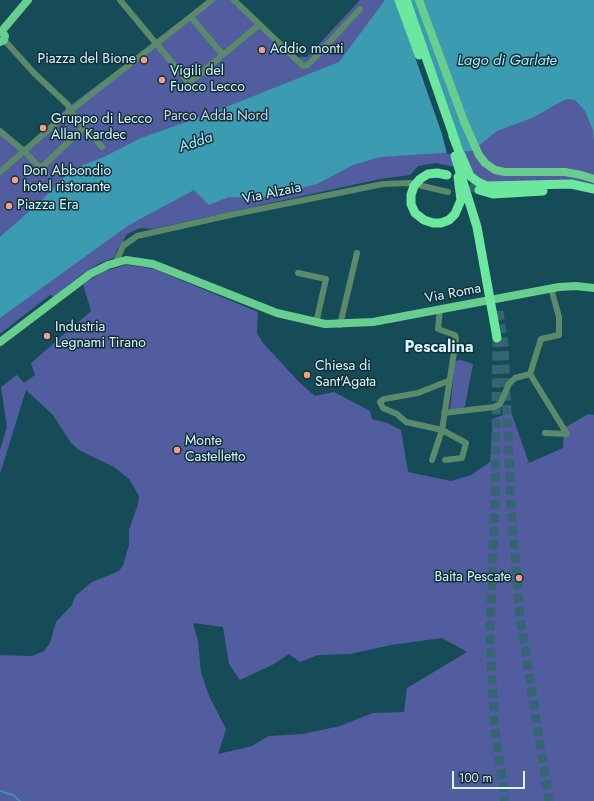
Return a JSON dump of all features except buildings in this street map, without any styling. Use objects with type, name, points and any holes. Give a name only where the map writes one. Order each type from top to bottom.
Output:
[{"type":"highway","points":[[399,0],[455,156],[477,227],[497,338]]},
{"type":"highway","points":[[406,0],[465,168],[470,176],[482,184],[495,187],[570,184],[594,189]]},
{"type":"highway","points":[[454,136],[480,214],[499,311]]},
{"type":"highway","points":[[451,177],[439,173],[428,174],[418,180],[412,189],[411,200],[413,209],[419,217],[427,222],[436,224],[445,222],[454,216],[459,208],[461,198],[455,156]]},
{"type":"highway","points":[[479,190],[493,194],[573,189],[594,195]]},
{"type":"main road","points":[[1,38],[28,0]]},
{"type":"main road","points":[[419,0],[465,124],[479,155],[490,167],[501,172],[508,173],[565,172],[594,179]]},
{"type":"main road","name":"Via Roma","points":[[0,342],[84,278],[100,268],[116,262],[134,260],[153,264],[277,313],[316,323],[340,325],[373,322],[551,288],[576,286],[594,288]]},
{"type":"street","points":[[120,0],[158,43],[189,83],[222,54],[259,25]]},
{"type":"street","points":[[0,172],[70,111],[212,0]]},
{"type":"street","points":[[234,0],[303,66],[308,65],[360,10]]},
{"type":"street","points":[[191,17],[222,54]]},
{"type":"street","points":[[1,38],[34,73],[68,105],[70,111],[102,147]]},
{"type":"street","points":[[40,169],[84,127]]},
{"type":"street","points":[[0,131],[24,151],[46,174]]},
{"type":"street","name":"Via Alzaia","points":[[116,262],[123,246],[137,236],[383,184],[410,183],[448,192]]},
{"type":"street","points":[[340,325],[357,253]]},
{"type":"street","points":[[298,273],[326,279],[316,323]]},
{"type":"street","points":[[545,433],[567,434],[530,374],[541,339],[559,335],[559,317],[551,288]]},
{"type":"street","points":[[432,460],[442,430],[448,381],[456,339],[455,335],[438,329],[440,309]]},
{"type":"street","points":[[444,413],[494,407],[500,404],[509,384],[515,378],[530,374]]},
{"type":"street","points":[[445,460],[462,458],[466,442],[442,430],[406,422],[397,414],[383,408],[380,402],[384,399],[418,393],[448,381]]},
{"type":"green space","name":"Parco Adda Nord","points":[[212,0],[234,0],[295,57],[307,57],[360,0],[594,0],[594,186],[490,183],[480,180],[468,170],[436,163],[418,166],[410,175],[380,179],[152,229],[140,228],[127,234],[123,241],[127,240],[118,248],[114,258],[100,263],[81,275],[54,296],[50,295],[0,334],[0,131],[24,149],[68,107]]},
{"type":"green space","points":[[127,265],[154,269],[258,312],[257,333],[263,343],[300,383],[315,396],[334,392],[370,411],[372,419],[387,423],[401,430],[408,472],[451,481],[471,475],[490,462],[493,419],[511,412],[529,463],[563,448],[564,428],[588,414],[594,415],[594,801],[0,801],[0,655],[32,656],[44,651],[50,643],[56,622],[72,605],[75,596],[92,582],[119,571],[123,565],[129,545],[129,530],[138,504],[139,496],[129,479],[114,467],[79,450],[71,443],[53,415],[26,390],[0,474],[0,450],[7,427],[1,387],[17,375],[24,383],[35,375],[31,363],[91,311],[83,284],[104,271]],"holes":[[[193,623],[223,627],[229,664],[240,680],[274,664],[289,654],[300,662],[318,655],[350,654],[391,645],[442,638],[467,652],[407,688],[404,712],[373,713],[340,726],[303,734],[269,736],[252,746],[218,754],[226,729],[209,696],[201,672],[198,641]]]},
{"type":"green space","points":[[461,360],[473,364],[465,406],[461,409],[450,410],[455,361]]},
{"type":"water","name":"Parco Adda Nord","points":[[385,0],[594,0],[594,142],[593,130],[585,111],[575,100],[570,99],[564,100],[532,118],[497,131],[472,151],[380,157],[353,165],[317,184],[261,198],[229,197],[209,205],[194,190],[129,225],[0,318],[0,237],[41,201],[71,170],[106,156],[141,138],[206,115],[339,62]]},
{"type":"pier","points":[[395,0],[410,0],[452,125],[464,153],[447,154],[442,134]]},
{"type":"waterway","points":[[0,791],[13,795],[20,801]]},
{"type":"tunnel","points":[[457,180],[479,190]]},
{"type":"tunnel","points":[[499,311],[504,345],[511,505],[520,617],[549,801]]},
{"type":"tunnel","points":[[497,338],[495,505],[490,633],[494,722],[505,801]]},
{"type":"place","name":"Addio monti","points":[[262,50]]},
{"type":"place","name":"Piazza del Bione","points":[[144,60]]},
{"type":"place","name":"Vigili del Fuoco Lecco","points":[[162,80]]},
{"type":"place","name":"Gruppo di Lecco Allan Kardec","points":[[43,128]]},
{"type":"place","name":"Don Abbondio hotel ristorante","points":[[15,180]]},
{"type":"place","name":"Piazza Era","points":[[9,206]]},
{"type":"place","name":"Industria Legnami Tirano","points":[[47,336]]},
{"type":"place","name":"Chiesa di Sant'Agata","points":[[307,375]]},
{"type":"place","name":"Monte Castelletto","points":[[177,450]]},
{"type":"place","name":"Baita Pescate","points":[[519,578]]},
{"type":"district","name":"Pescalina","points":[[439,348]]},
{"type":"water label","name":"Lago di Garlate","points":[[507,61]]},
{"type":"water label","name":"Adda","points":[[196,143]]}]
